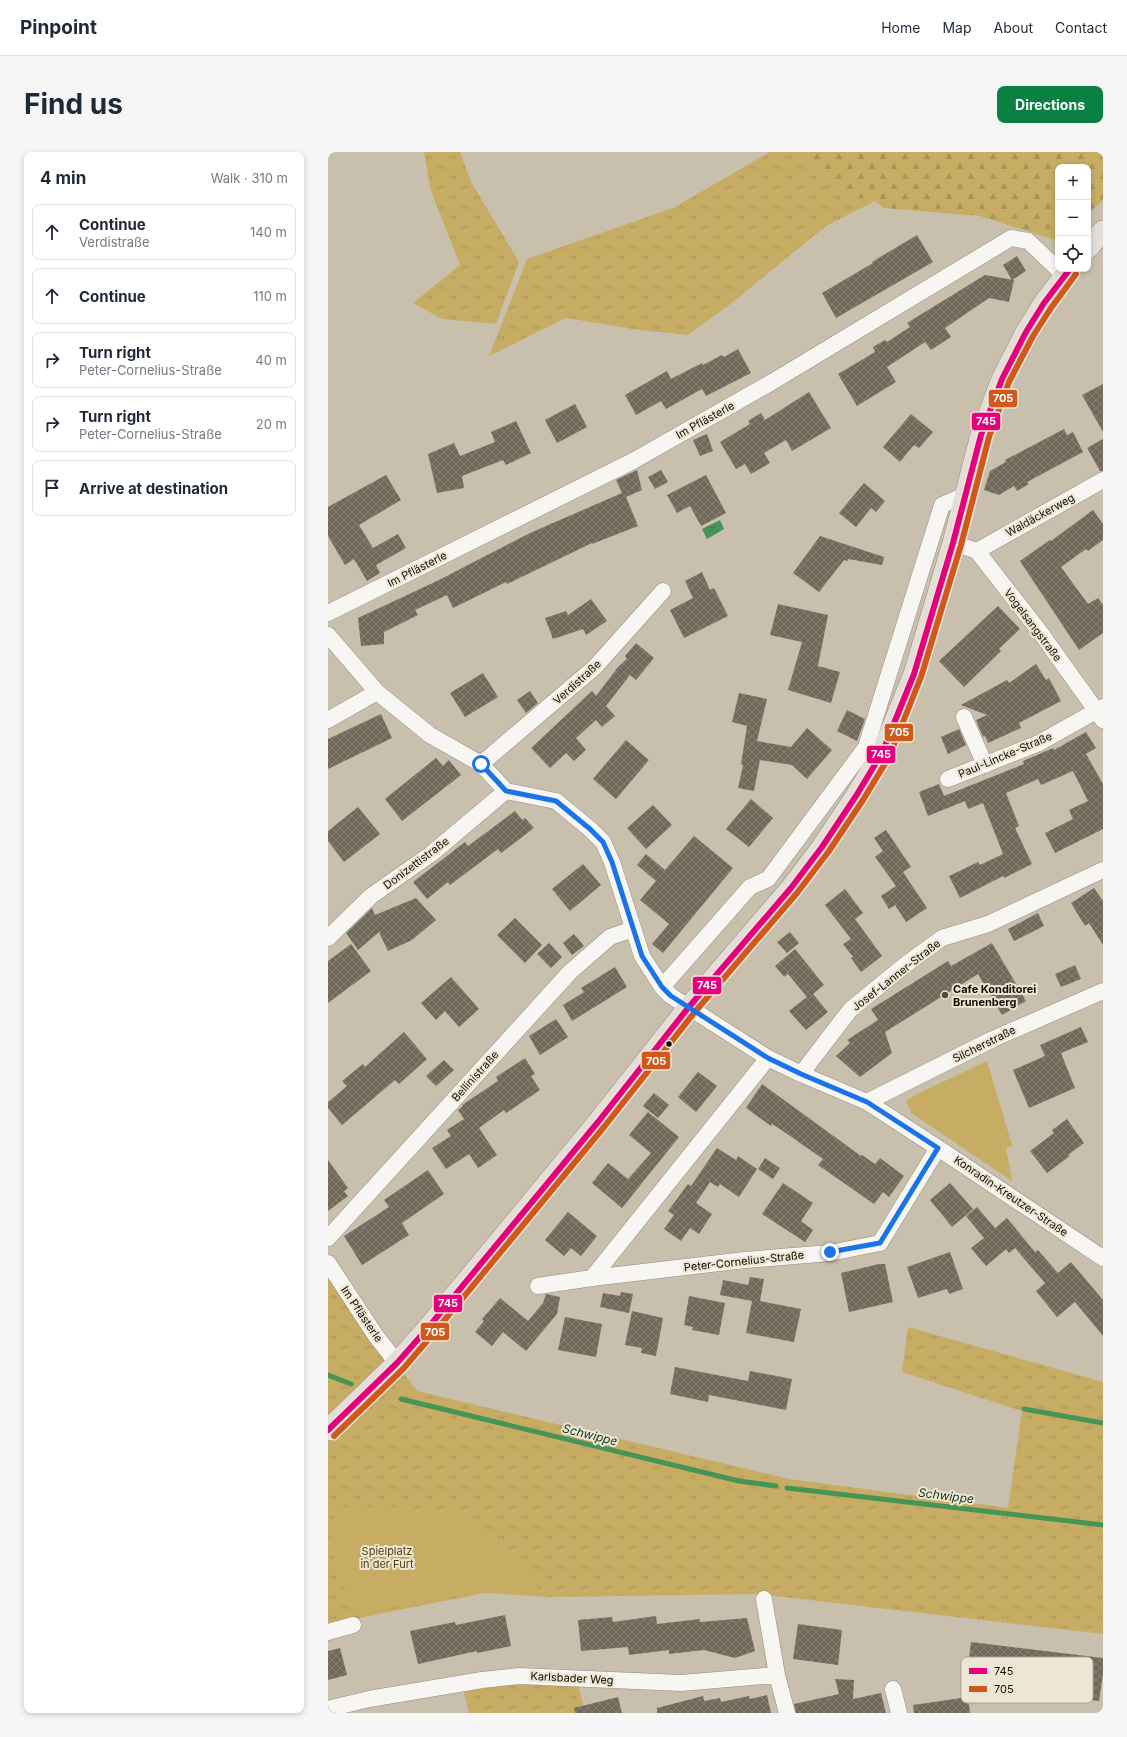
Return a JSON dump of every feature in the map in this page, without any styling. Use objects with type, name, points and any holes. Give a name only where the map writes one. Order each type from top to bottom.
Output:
[{"type":"main road","points":[[328,1430],[397,1363],[427,1329],[598,1122],[688,1008],[791,888],[822,847],[882,753],[914,674],[952,543],[981,435],[1002,380],[1026,332],[1044,303],[1067,272]]},
{"type":"street","name":"Im Pflästerle","points":[[328,613],[633,460],[772,382],[1011,238],[1028,241],[1055,262]]},
{"type":"street","name":"Waldäckerweg","points":[[977,550],[1103,480]]},
{"type":"street","points":[[662,987],[750,887],[768,879],[866,747],[942,505],[965,495]]},
{"type":"street","points":[[952,543],[977,550]]},
{"type":"street","name":"Vogelsangstraße","points":[[977,550],[1101,713]]},
{"type":"street","name":"Verdistraße","points":[[481,764],[596,667],[663,591]]},
{"type":"street","points":[[328,635],[377,692],[430,735],[481,764],[506,791],[556,801],[590,829],[603,842],[612,862],[642,956],[662,987],[671,996],[688,1008]]},
{"type":"street","points":[[328,720],[377,692]]},
{"type":"street","name":"Paul-Lincke-Straße","points":[[948,779],[1039,743],[1101,713]]},
{"type":"street","points":[[964,717],[985,765]]},
{"type":"street","name":"Donizettistraße","points":[[328,938],[371,896],[431,854],[506,791]]},
{"type":"street","name":"Josef-Lanner-Straße","points":[[801,1074],[850,1010],[942,938],[988,924],[1103,870]]},
{"type":"street","points":[[768,879],[779,882],[791,888]]},
{"type":"street","name":"Bellinistraße","points":[[328,1238],[570,972],[610,937],[633,929]]},
{"type":"street","name":"Silcherstraße","points":[[867,1102],[993,1039],[1103,991]]},
{"type":"street","name":"Konradin-Kreutzer-Straße","points":[[688,1008],[768,1058],[801,1074],[867,1102],[1103,1258]]},
{"type":"street","points":[[592,1278],[768,1058]]},
{"type":"street","name":"Peter-Cornelius-Straße","points":[[538,1286],[592,1278],[745,1260],[830,1252],[880,1243],[938,1148]]},
{"type":"street","name":"Im Pflästerle","points":[[328,1263],[376,1336],[397,1363]]},
{"type":"street","points":[[764,1599],[777,1675],[787,1713]]},
{"type":"street","points":[[328,1632],[353,1625]]},
{"type":"street","name":"Karlsbader Weg","points":[[328,1708],[370,1706],[482,1680],[519,1676],[681,1683],[777,1675]]},
{"type":"street","points":[[893,1689],[899,1713]]},
{"type":"green space","points":[[424,152],[460,152],[471,182],[519,262],[496,324],[442,319],[413,303],[460,265],[431,191]]},
{"type":"green space","points":[[770,152],[800,152],[834,192],[875,201],[826,226],[729,305],[688,335],[639,330],[566,318],[489,356],[527,259],[673,208]]},
{"type":"green space","points":[[800,152],[1103,152],[1103,200],[1091,211],[1091,164],[1055,164],[1055,240],[980,216],[884,208],[875,201],[834,192]]},
{"type":"green space","points":[[987,1061],[1012,1146],[1006,1148],[1012,1181],[911,1113],[906,1101],[915,1095]]},
{"type":"green space","points":[[328,1273],[417,1391],[789,1479],[1008,1508],[1022,1411],[902,1372],[908,1327],[1103,1382],[1103,1634],[758,1594],[550,1597],[485,1593],[328,1624]]},
{"type":"green space","name":"Spielplatz in der Furt","points":[[373,1507],[428,1509],[470,1518],[497,1538],[542,1593],[483,1590],[356,1614],[338,1571],[332,1547],[331,1525],[333,1518],[340,1508]]},
{"type":"green space","points":[[501,1682],[578,1683],[585,1713],[469,1713],[463,1688]]},
{"type":"water","points":[[720,520],[724,529],[707,539],[702,529]]},
{"type":"building","points":[[917,235],[933,262],[836,318],[822,293]]},
{"type":"building","points":[[1017,256],[1026,271],[1012,280],[1003,265]]},
{"type":"building","points":[[985,275],[1014,280],[1009,302],[989,298],[945,328],[951,337],[931,350],[925,342],[887,367],[896,382],[857,406],[838,374],[875,352],[873,347],[885,340],[887,342],[910,327],[907,323]]},
{"type":"building","points":[[738,349],[751,373],[706,396],[702,389],[666,409],[661,401],[636,415],[625,395],[667,371],[671,379],[702,363],[703,365],[722,355],[724,357]]},
{"type":"building","points":[[1103,384],[1103,432],[1082,395]]},
{"type":"building","points":[[809,392],[831,428],[792,451],[786,440],[764,453],[770,463],[751,474],[745,464],[736,469],[720,442],[750,424],[748,421],[761,413],[765,420]]},
{"type":"building","points":[[575,404],[587,427],[557,443],[545,420]]},
{"type":"building","points":[[911,414],[933,432],[919,448],[914,445],[900,462],[883,447]]},
{"type":"building","points":[[516,421],[531,453],[506,465],[503,460],[462,476],[464,488],[437,493],[428,454],[454,443],[460,456],[495,442],[491,432]]},
{"type":"building","points":[[1064,429],[1067,435],[1073,432],[1083,452],[1027,482],[1029,484],[1017,491],[1014,486],[999,495],[984,490],[990,471],[1006,462],[1005,460]]},
{"type":"building","points":[[707,434],[713,451],[700,456],[693,440]]},
{"type":"building","points":[[1103,439],[1103,471],[1100,471],[1087,448]]},
{"type":"building","points":[[637,470],[642,490],[626,497],[638,526],[592,543],[453,608],[447,595],[415,610],[418,615],[384,632],[384,644],[361,646],[358,618],[439,580],[530,533],[622,493],[616,480]]},
{"type":"building","points":[[661,470],[668,482],[655,489],[648,477]]},
{"type":"building","points":[[386,475],[401,500],[359,525],[373,548],[398,534],[406,548],[376,565],[380,573],[367,581],[354,559],[345,565],[328,536],[328,507]]},
{"type":"building","points":[[706,475],[726,513],[701,526],[690,506],[677,513],[667,495]]},
{"type":"building","points":[[864,483],[885,501],[876,512],[871,508],[856,527],[839,513]]},
{"type":"building","points":[[1093,510],[1103,524],[1103,540],[1088,551],[1086,549],[1061,567],[1088,604],[1098,598],[1103,605],[1103,633],[1079,650],[1020,561],[1050,540],[1051,541]]},
{"type":"building","points":[[820,536],[884,557],[882,565],[848,559],[848,561],[844,560],[819,592],[793,573]]},
{"type":"building","points":[[702,572],[710,590],[714,588],[728,616],[684,638],[670,610],[693,598],[685,581]]},
{"type":"building","points":[[591,599],[607,621],[586,635],[583,629],[553,639],[545,618],[566,611],[568,615]]},
{"type":"building","points":[[778,604],[828,615],[818,666],[840,672],[831,703],[788,690],[802,642],[770,635]]},
{"type":"building","points":[[998,606],[1020,629],[999,649],[1001,651],[964,687],[939,661]]},
{"type":"building","points":[[636,643],[654,658],[636,680],[630,675],[606,706],[615,716],[602,727],[596,720],[576,738],[586,750],[574,761],[566,753],[550,768],[531,748],[592,691],[596,696],[618,667],[627,659],[625,656]]},
{"type":"building","points":[[1036,664],[1046,680],[1049,678],[1061,701],[1019,723],[1021,728],[988,743],[985,736],[983,737],[976,720],[987,715],[961,705],[1007,680],[1009,683]]},
{"type":"building","points":[[483,673],[498,697],[465,717],[450,693]]},
{"type":"building","points":[[530,691],[538,703],[526,713],[517,700]]},
{"type":"building","points":[[739,693],[767,699],[757,741],[791,747],[807,728],[832,750],[807,779],[792,765],[760,760],[754,791],[738,788],[743,765],[741,764],[747,726],[732,722]]},
{"type":"building","points":[[847,710],[865,719],[857,741],[837,731]]},
{"type":"building","points":[[381,714],[392,738],[328,769],[328,739]]},
{"type":"building","points":[[959,729],[966,745],[948,754],[941,737]]},
{"type":"building","points":[[1086,732],[1096,748],[1086,754],[1103,784],[1103,829],[1055,853],[1045,833],[1073,819],[1069,810],[1088,801],[1073,771],[1041,785],[1038,779],[1006,793],[1019,826],[1015,828],[1032,864],[1004,878],[1003,876],[960,898],[949,876],[978,862],[980,865],[1003,854],[983,803],[968,809],[965,801],[928,816],[919,792],[939,784],[944,796],[1024,764],[1023,761],[1053,748],[1054,750]]},
{"type":"building","points":[[626,740],[649,760],[616,799],[593,779]]},
{"type":"building","points":[[436,758],[443,766],[449,760],[461,775],[402,821],[385,799]]},
{"type":"building","points":[[751,799],[773,818],[749,847],[726,829]]},
{"type":"building","points":[[653,805],[672,825],[646,849],[627,828]]},
{"type":"building","points":[[358,807],[380,834],[344,862],[328,841],[328,831]]},
{"type":"building","points":[[515,811],[522,820],[525,818],[534,828],[501,853],[498,849],[450,885],[448,882],[427,899],[413,882],[465,842],[468,846]]},
{"type":"building","points":[[886,830],[911,867],[903,872],[927,908],[906,922],[895,905],[889,909],[881,896],[896,886],[875,857],[883,851],[874,838]]},
{"type":"building","points":[[694,836],[733,868],[663,953],[652,944],[669,924],[640,900],[656,881],[637,865],[646,854],[665,870]]},
{"type":"building","points":[[583,864],[601,885],[570,911],[552,889]]},
{"type":"building","points":[[1094,888],[1103,901],[1103,945],[1089,923],[1085,926],[1071,903]]},
{"type":"building","points":[[845,889],[863,913],[855,919],[882,956],[861,972],[851,958],[853,957],[843,944],[851,939],[825,905]]},
{"type":"building","points":[[416,898],[436,920],[412,940],[388,951],[379,932],[358,950],[346,933],[372,908],[375,915]]},
{"type":"building","points":[[1038,913],[1044,926],[1014,941],[1008,929]]},
{"type":"building","points":[[515,918],[542,945],[525,963],[497,935]]},
{"type":"building","points":[[790,932],[799,943],[787,953],[777,942]]},
{"type":"building","points":[[574,934],[584,946],[572,955],[563,943]]},
{"type":"building","points":[[549,943],[562,957],[551,968],[537,954]]},
{"type":"building","points":[[992,943],[1026,1001],[1002,1015],[978,974],[885,1032],[892,1053],[860,1077],[836,1056],[850,1043],[847,1040],[878,1020],[871,1009],[948,961],[951,966]]},
{"type":"building","points":[[351,944],[371,971],[328,1003],[328,961]]},
{"type":"building","points":[[795,949],[824,985],[813,994],[828,1012],[806,1030],[789,1011],[807,997],[788,974],[784,977],[775,966]]},
{"type":"building","points":[[1075,965],[1081,979],[1061,987],[1055,974]]},
{"type":"building","points":[[615,967],[627,987],[572,1021],[563,1005],[584,992],[581,988]]},
{"type":"building","points":[[451,977],[479,1009],[459,1027],[445,1011],[436,1020],[421,1003]]},
{"type":"building","points":[[556,1019],[568,1037],[540,1055],[529,1036]]},
{"type":"building","points":[[1081,1027],[1088,1042],[1061,1053],[1075,1088],[1029,1108],[1013,1070],[1045,1056],[1040,1045]]},
{"type":"building","points":[[404,1032],[427,1059],[399,1084],[395,1080],[342,1125],[328,1108],[328,1102],[347,1086],[342,1081],[363,1064],[365,1067]]},
{"type":"building","points":[[525,1058],[535,1074],[531,1076],[540,1090],[506,1113],[504,1110],[479,1128],[497,1155],[478,1168],[469,1154],[446,1169],[432,1148],[451,1136],[447,1130],[464,1119],[458,1110],[463,1106],[462,1105],[498,1081],[496,1077]]},
{"type":"building","points":[[444,1060],[454,1070],[436,1086],[426,1076]]},
{"type":"building","points":[[698,1072],[717,1086],[696,1112],[678,1097]]},
{"type":"building","points":[[762,1084],[861,1156],[862,1155],[875,1164],[880,1158],[904,1176],[889,1197],[883,1192],[874,1204],[818,1165],[823,1159],[780,1129],[772,1124],[771,1126],[746,1108]]},
{"type":"building","points":[[654,1093],[669,1105],[658,1118],[643,1106]]},
{"type":"building","points":[[648,1112],[679,1137],[622,1208],[592,1183],[608,1163],[628,1179],[651,1153],[629,1135]]},
{"type":"building","points":[[1067,1119],[1084,1143],[1068,1155],[1070,1156],[1047,1173],[1030,1151],[1054,1133],[1052,1130]]},
{"type":"building","points":[[717,1148],[736,1160],[738,1156],[757,1169],[739,1197],[720,1184],[718,1187],[710,1182],[696,1203],[712,1214],[699,1234],[690,1228],[681,1241],[664,1229],[674,1215],[668,1211],[688,1184],[691,1186]]},
{"type":"building","points":[[765,1158],[780,1168],[773,1179],[758,1169]]},
{"type":"building","points":[[328,1160],[348,1188],[344,1191],[348,1196],[328,1211]]},
{"type":"building","points":[[428,1170],[444,1194],[402,1223],[409,1235],[362,1265],[344,1236],[389,1207],[384,1200]]},
{"type":"building","points":[[783,1183],[813,1203],[801,1221],[813,1230],[805,1242],[762,1214]]},
{"type":"building","points":[[950,1183],[973,1209],[952,1227],[930,1200]]},
{"type":"building","points":[[977,1207],[995,1228],[1007,1218],[1035,1252],[1038,1250],[1058,1273],[1071,1262],[1103,1300],[1103,1336],[1075,1302],[1057,1317],[1036,1291],[1045,1283],[1015,1248],[1009,1253],[1006,1249],[986,1266],[971,1248],[984,1238],[966,1216]]},
{"type":"building","points":[[568,1212],[597,1236],[581,1256],[571,1248],[564,1256],[545,1240]]},
{"type":"building","points":[[950,1252],[963,1289],[949,1294],[947,1289],[918,1298],[907,1267]]},
{"type":"building","points":[[879,1264],[885,1264],[893,1302],[849,1312],[841,1273]]},
{"type":"building","points":[[750,1277],[764,1279],[760,1301],[801,1309],[794,1342],[746,1333],[752,1301],[720,1295],[723,1280],[748,1285]]},
{"type":"building","points":[[621,1292],[633,1294],[629,1313],[600,1307],[603,1293],[620,1296]]},
{"type":"building","points":[[546,1294],[560,1297],[557,1314],[526,1351],[503,1332],[492,1346],[475,1332],[484,1321],[482,1319],[500,1298],[528,1321],[543,1303]]},
{"type":"building","points":[[689,1296],[725,1303],[719,1335],[692,1330],[693,1327],[684,1325]]},
{"type":"building","points":[[632,1311],[663,1318],[656,1356],[641,1353],[642,1348],[625,1345]]},
{"type":"building","points":[[565,1317],[602,1324],[596,1357],[558,1350]]},
{"type":"building","points":[[675,1367],[748,1381],[750,1371],[792,1379],[786,1410],[709,1395],[708,1402],[670,1394]]},
{"type":"building","points":[[505,1615],[511,1646],[477,1653],[477,1651],[418,1664],[410,1631],[455,1622],[456,1625]]},
{"type":"building","points":[[656,1616],[657,1624],[700,1619],[700,1622],[747,1618],[755,1651],[735,1658],[704,1650],[669,1654],[669,1650],[629,1655],[628,1647],[581,1651],[578,1620],[612,1617],[613,1622]]},
{"type":"building","points":[[798,1624],[842,1630],[838,1665],[793,1659]]},
{"type":"building","points":[[971,1642],[1103,1658],[1103,1674],[1099,1701],[1093,1700],[1093,1657],[969,1657]]},
{"type":"building","points":[[340,1648],[347,1675],[328,1680],[328,1651]]},
{"type":"building","points":[[835,1679],[854,1680],[853,1699],[881,1693],[886,1713],[796,1713],[794,1704],[839,1694]]},
{"type":"building","points":[[767,1695],[771,1713],[657,1713],[657,1708],[703,1696],[704,1701],[720,1698],[721,1702],[749,1696],[750,1699]]},
{"type":"building","points":[[618,1697],[622,1713],[575,1713],[574,1708]]},
{"type":"building","points":[[961,1698],[961,1703],[969,1703],[970,1713],[914,1713],[913,1705]]},
{"type":"waterway","name":"Schwippe","points":[[328,1375],[351,1384]]},
{"type":"waterway","name":"Schwippe","points":[[401,1399],[739,1481],[776,1486]]},
{"type":"waterway","points":[[1024,1409],[1103,1423]]},
{"type":"waterway","name":"Schwippe","points":[[787,1488],[1103,1525]]},
{"type":"transit line","name":"745","points":[[328,1430],[397,1363],[427,1329],[598,1122],[688,1008],[791,888],[822,847],[856,796],[882,753],[914,674],[953,543],[981,435],[1002,379],[1026,332],[1044,303],[1068,272]]},
{"type":"transit line","name":"705","points":[[334,1436],[403,1369],[433,1334],[604,1127],[694,1013],[797,893],[829,851],[863,800],[889,757],[921,677],[961,545],[989,437],[1009,382],[1033,336],[1076,274]]},
{"type":"place","name":"Cafe Konditorei Brunenberg","points":[[945,995]]},
{"type":"route","points":[[481,764],[506,791],[556,801],[590,829],[603,842],[612,862],[642,956],[662,987],[671,996],[768,1058],[801,1074],[867,1102],[938,1148],[880,1243],[830,1252]]}]
